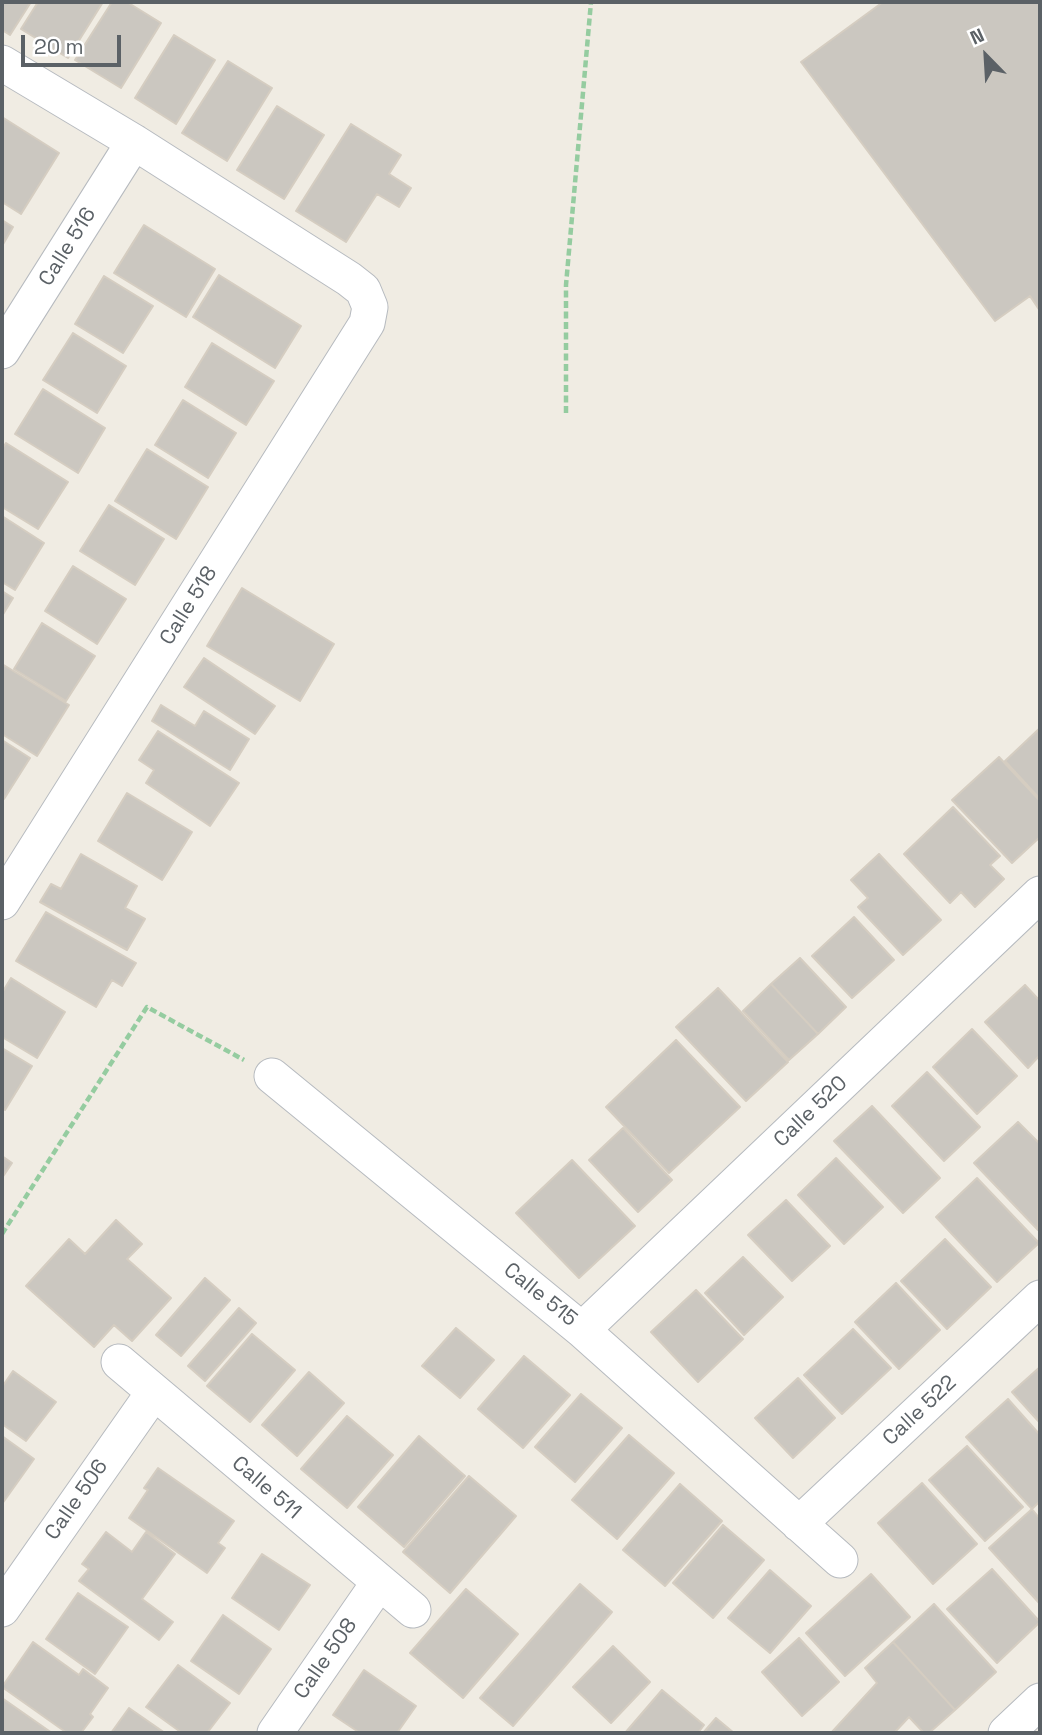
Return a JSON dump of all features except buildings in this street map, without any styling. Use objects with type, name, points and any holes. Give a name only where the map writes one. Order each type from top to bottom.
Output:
[{"type":"street","points":[[2,63],[134,142]]},
{"type":"street","name":"Calle 518","points":[[2,902],[367,323],[370,307],[363,290],[349,279],[134,142]]},
{"type":"street","name":"Calle 516","points":[[2,351],[134,142]]},
{"type":"street","name":"Calle 520","points":[[582,1330],[1040,894]]},
{"type":"street","name":"Calle 515","points":[[272,1076],[582,1330],[841,1560]]},
{"type":"street","name":"Calle 522","points":[[799,1524],[1040,1298]]},
{"type":"street","name":"Calle 511","points":[[118,1362],[378,1584],[413,1610]]},
{"type":"street","name":"Calle 506","points":[[2,1609],[154,1392]]},
{"type":"street","name":"Calle 508","points":[[275,1733],[378,1584]]},
{"type":"street","points":[[1006,1733],[1040,1701]]},
{"type":"path","points":[[566,413],[566,285],[591,2]]},
{"type":"path","points":[[2,1234],[147,1007],[272,1076]]}]
